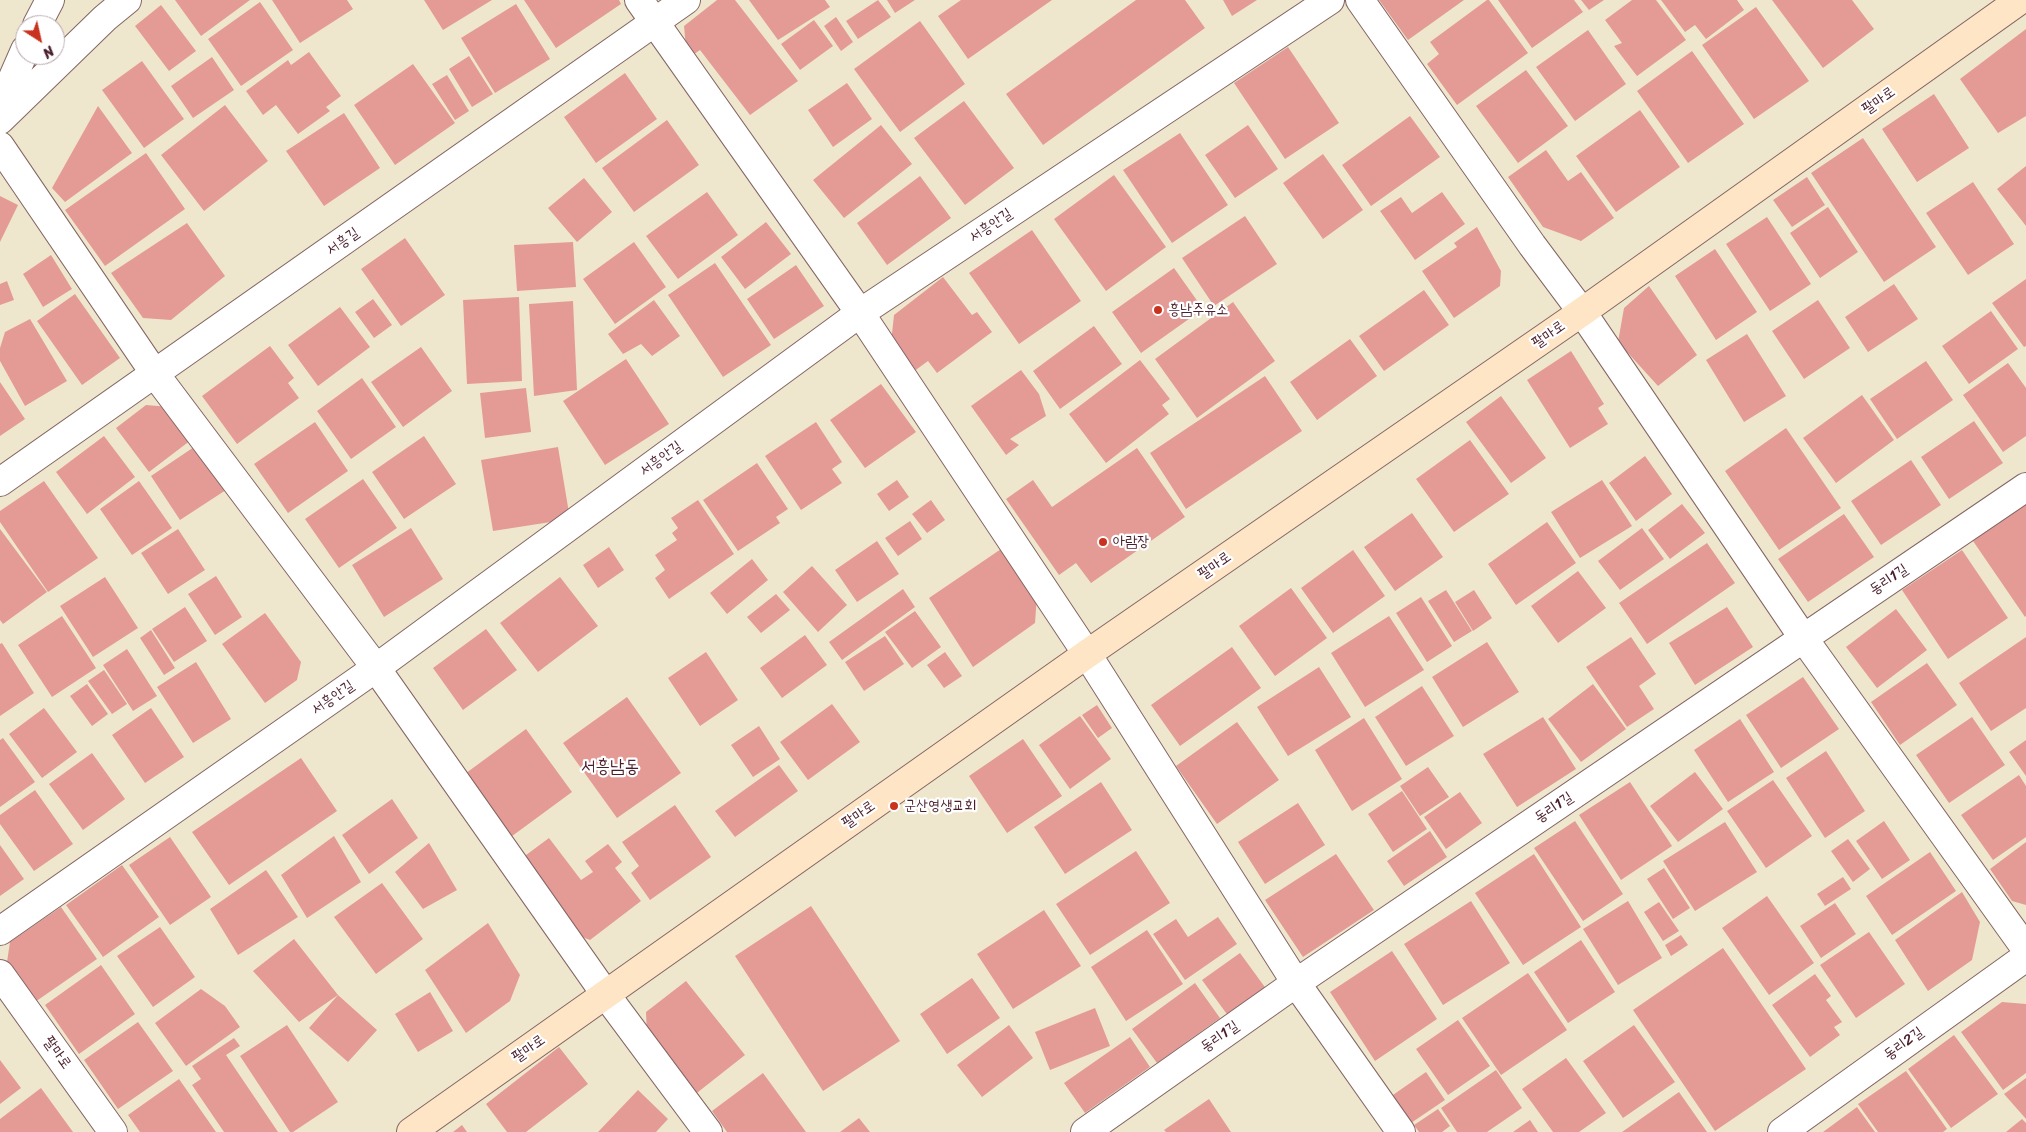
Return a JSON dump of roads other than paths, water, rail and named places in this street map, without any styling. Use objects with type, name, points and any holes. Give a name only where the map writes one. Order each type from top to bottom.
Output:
[{"type":"street","points":[[42,15],[50,0]]},
{"type":"street","points":[[0,120],[105,18],[127,0]]},
{"type":"street","points":[[639,0],[860,313],[1087,654],[1296,984],[1401,1132]]},
{"type":"street","name":"서흥길","points":[[0,482],[686,0]]},
{"type":"street","name":"서흥안길","points":[[0,931],[376,668],[860,313],[1330,0]]},
{"type":"street","points":[[1360,0],[1532,246],[1582,312],[1804,638],[2026,949]]},
{"type":"street","name":"팔마로","points":[[411,1132],[1087,654],[1582,312],[2020,0]]},
{"type":"street","points":[[0,107],[18,65]]},
{"type":"street","points":[[0,146],[155,374],[376,668],[606,995],[708,1132]]},
{"type":"street","name":"동리1길","points":[[1084,1132],[1296,984],[2026,487]]},
{"type":"street","name":"동리2길","points":[[1782,1132],[2026,957]]},
{"type":"street","name":"팔마로","points":[[0,974],[113,1132]]},
{"type":"place","name":"흥남주유소","points":[[1158,310]]},
{"type":"place","name":"아람장","points":[[1103,542]]},
{"type":"place","name":"군산영생교회","points":[[894,806]]},
{"type":"district","name":"서흥남동","points":[[610,767]]}]
